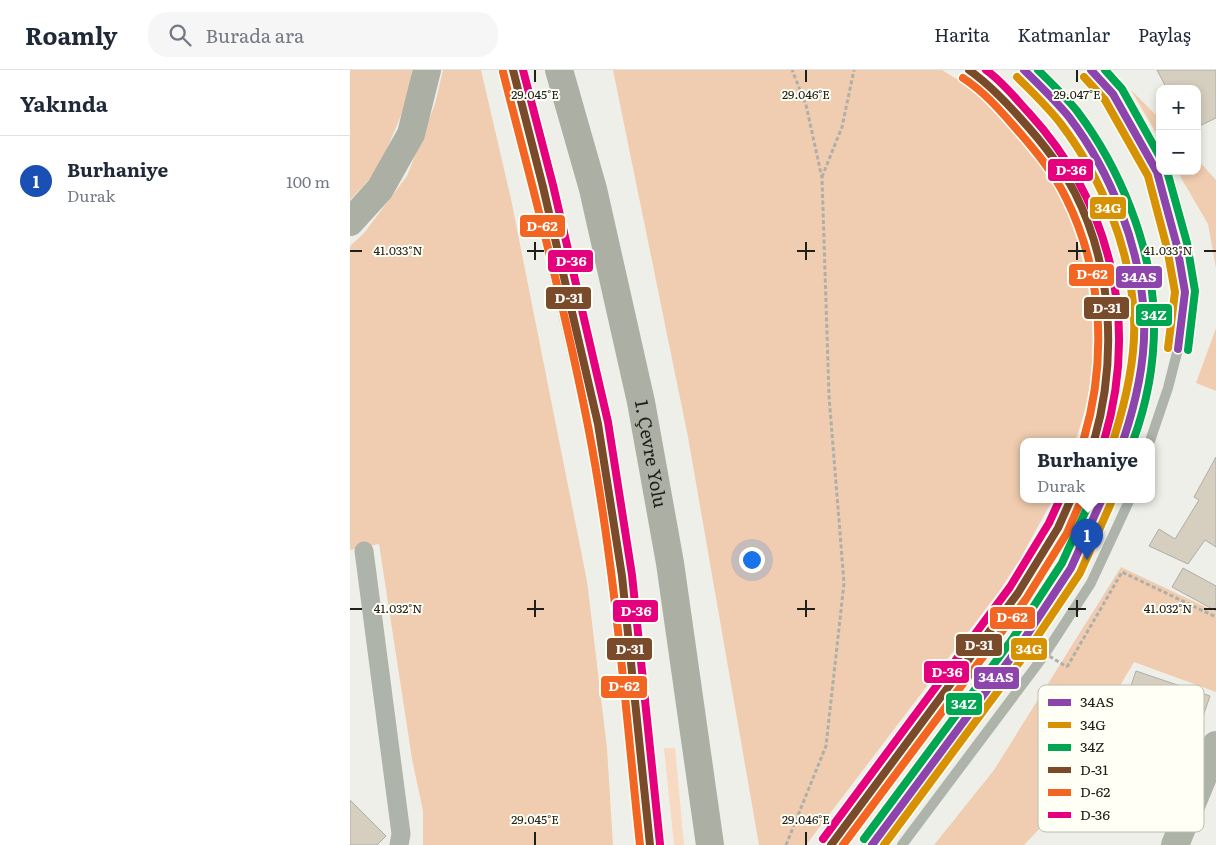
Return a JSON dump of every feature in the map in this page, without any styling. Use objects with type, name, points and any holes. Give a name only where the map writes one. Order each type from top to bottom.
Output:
[{"type":"highway","points":[[350,222],[380,190],[411,134],[427,70]]},
{"type":"highway","points":[[513,70],[543,187],[598,424],[622,576],[650,845]]},
{"type":"highway","name":"1. Çevre Yolu","points":[[559,70],[593,189],[641,402],[671,573],[710,845]]},
{"type":"street","points":[[364,551],[401,834],[399,845]]},
{"type":"street","points":[[1204,775],[1216,746]]},
{"type":"street","points":[[1175,845],[1180,832]]},
{"type":"lane","points":[[969,70],[977,75],[1008,105],[1041,140],[1075,193],[1085,216],[1100,268],[1108,335],[1105,398],[1095,438]]},
{"type":"lane","points":[[1024,70],[1073,122],[1108,184],[1127,233],[1139,285],[1144,318],[1142,352],[1135,394],[1124,438]]},
{"type":"lane","points":[[1091,70],[1113,94],[1157,172],[1177,246],[1185,292],[1181,337],[1168,388],[1151,438]]},
{"type":"lane","points":[[831,845],[1018,593],[1058,528],[1069,503]]},
{"type":"lane","points":[[872,845],[1019,647],[1071,568],[1100,503]]},
{"type":"lane","points":[[902,845],[1043,657],[1091,583],[1128,503]]},
{"type":"path","points":[[786,845],[826,746],[844,583],[830,396],[822,178],[806,105],[792,70]]},
{"type":"path","points":[[822,178],[842,127],[854,70]]},
{"type":"path","points":[[1033,646],[1067,667],[1122,572],[1216,617]]},
{"type":"shaded area","points":[[350,70],[412,70],[407,101],[378,170],[350,200]]},
{"type":"shaded area","points":[[443,70],[481,70],[511,199],[587,581],[607,748],[613,845],[423,845],[423,811],[412,759],[379,544],[350,550],[350,246],[364,233],[407,176],[435,104]]},
{"type":"shaded area","points":[[613,70],[942,70],[961,82],[996,111],[1027,144],[1053,181],[1066,205],[1083,262],[1088,287],[1093,339],[1089,391],[1083,416],[1076,438],[1020,438],[1020,503],[1051,503],[1020,559],[1000,590],[806,845],[759,845],[688,437]]},
{"type":"shaded area","points":[[1131,90],[1156,115],[1156,133]]},
{"type":"shaded area","points":[[1201,163],[1216,180],[1216,268],[1208,224],[1179,175],[1201,175]]},
{"type":"shaded area","points":[[1216,328],[1216,391],[1196,383]]},
{"type":"shaded area","points":[[1121,567],[1216,612],[1216,692],[1204,688],[1204,685],[1197,685],[1134,662],[1120,685],[1047,685]]},
{"type":"shaded area","points":[[1038,700],[1038,830],[1024,845],[934,845],[994,770]]},
{"type":"shaded area","points":[[664,748],[675,748],[684,845],[674,845]]},
{"type":"building","points":[[1157,70],[1216,70],[1216,118],[1201,125],[1201,85],[1165,85]]},
{"type":"building","points":[[1216,457],[1216,547],[1205,540],[1188,564],[1149,546],[1159,529],[1175,539],[1199,500],[1194,497]]},
{"type":"building","points":[[1183,568],[1216,586],[1216,611],[1172,587]]},
{"type":"building","points":[[1136,671],[1177,685],[1131,685]]},
{"type":"building","points":[[1204,694],[1210,696],[1204,713]]},
{"type":"building","points":[[350,800],[386,836],[377,845],[350,845]]},
{"type":"transit line","name":"D-31","points":[[513,70],[543,187],[598,424],[622,576],[650,845]]},
{"type":"transit line","name":"D-36","points":[[523,70],[553,185],[608,422],[632,575],[660,844]]},
{"type":"transit line","name":"D-31","points":[[969,70],[1003,99],[1044,145],[1070,183],[1088,222],[1104,283],[1108,347],[1106,379],[1095,438]]},
{"type":"transit line","name":"D-36","points":[[986,70],[1009,90],[1057,148],[1081,186],[1098,226],[1111,267],[1118,309],[1119,353],[1114,397],[1105,438]]},
{"type":"transit line","name":"34AS","points":[[1024,70],[1064,111],[1084,139],[1110,186],[1130,238],[1142,292],[1144,333],[1142,365],[1124,438]]},
{"type":"transit line","name":"34Z","points":[[1038,70],[1077,111],[1093,133],[1120,183],[1140,236],[1152,291],[1154,334],[1146,396],[1134,438]]},
{"type":"transit line","name":"34AS","points":[[1091,70],[1113,94],[1157,172],[1177,246],[1185,292],[1178,349]]},
{"type":"transit line","name":"34Z","points":[[1105,70],[1122,89],[1156,150]]},
{"type":"transit line","name":"D-62","points":[[503,72],[548,249],[588,426],[612,582],[640,845]]},
{"type":"transit line","name":"34G","points":[[1017,77],[1051,112],[1076,145],[1112,216],[1127,267],[1132,292],[1134,318],[1132,364],[1114,438]]},
{"type":"transit line","name":"34G","points":[[1084,77],[1105,100],[1148,176],[1167,248],[1175,292],[1168,348]]},
{"type":"transit line","name":"D-62","points":[[963,78],[996,106],[1042,160],[1061,188],[1078,226],[1088,256],[1098,316],[1096,378],[1084,438]]},
{"type":"transit line","name":"34Z","points":[[1168,175],[1187,243],[1195,291],[1188,350]]},
{"type":"transit line","name":"D-36","points":[[823,839],[1010,587],[1049,523],[1058,503]]},
{"type":"transit line","name":"D-31","points":[[831,845],[1018,593],[1058,528],[1069,503]]},
{"type":"transit line","name":"D-62","points":[[843,845],[1026,599],[1067,533],[1080,503]]},
{"type":"transit line","name":"34Z","points":[[864,839],[1011,641],[1062,563],[1089,503]]},
{"type":"transit line","name":"34AS","points":[[872,845],[1019,647],[1071,568],[1100,503]]},
{"type":"transit line","name":"34G","points":[[884,845],[1027,652],[1080,573],[1111,503]]},
{"type":"place","name":"Burhaniye","points":[[1087,560]]}]
